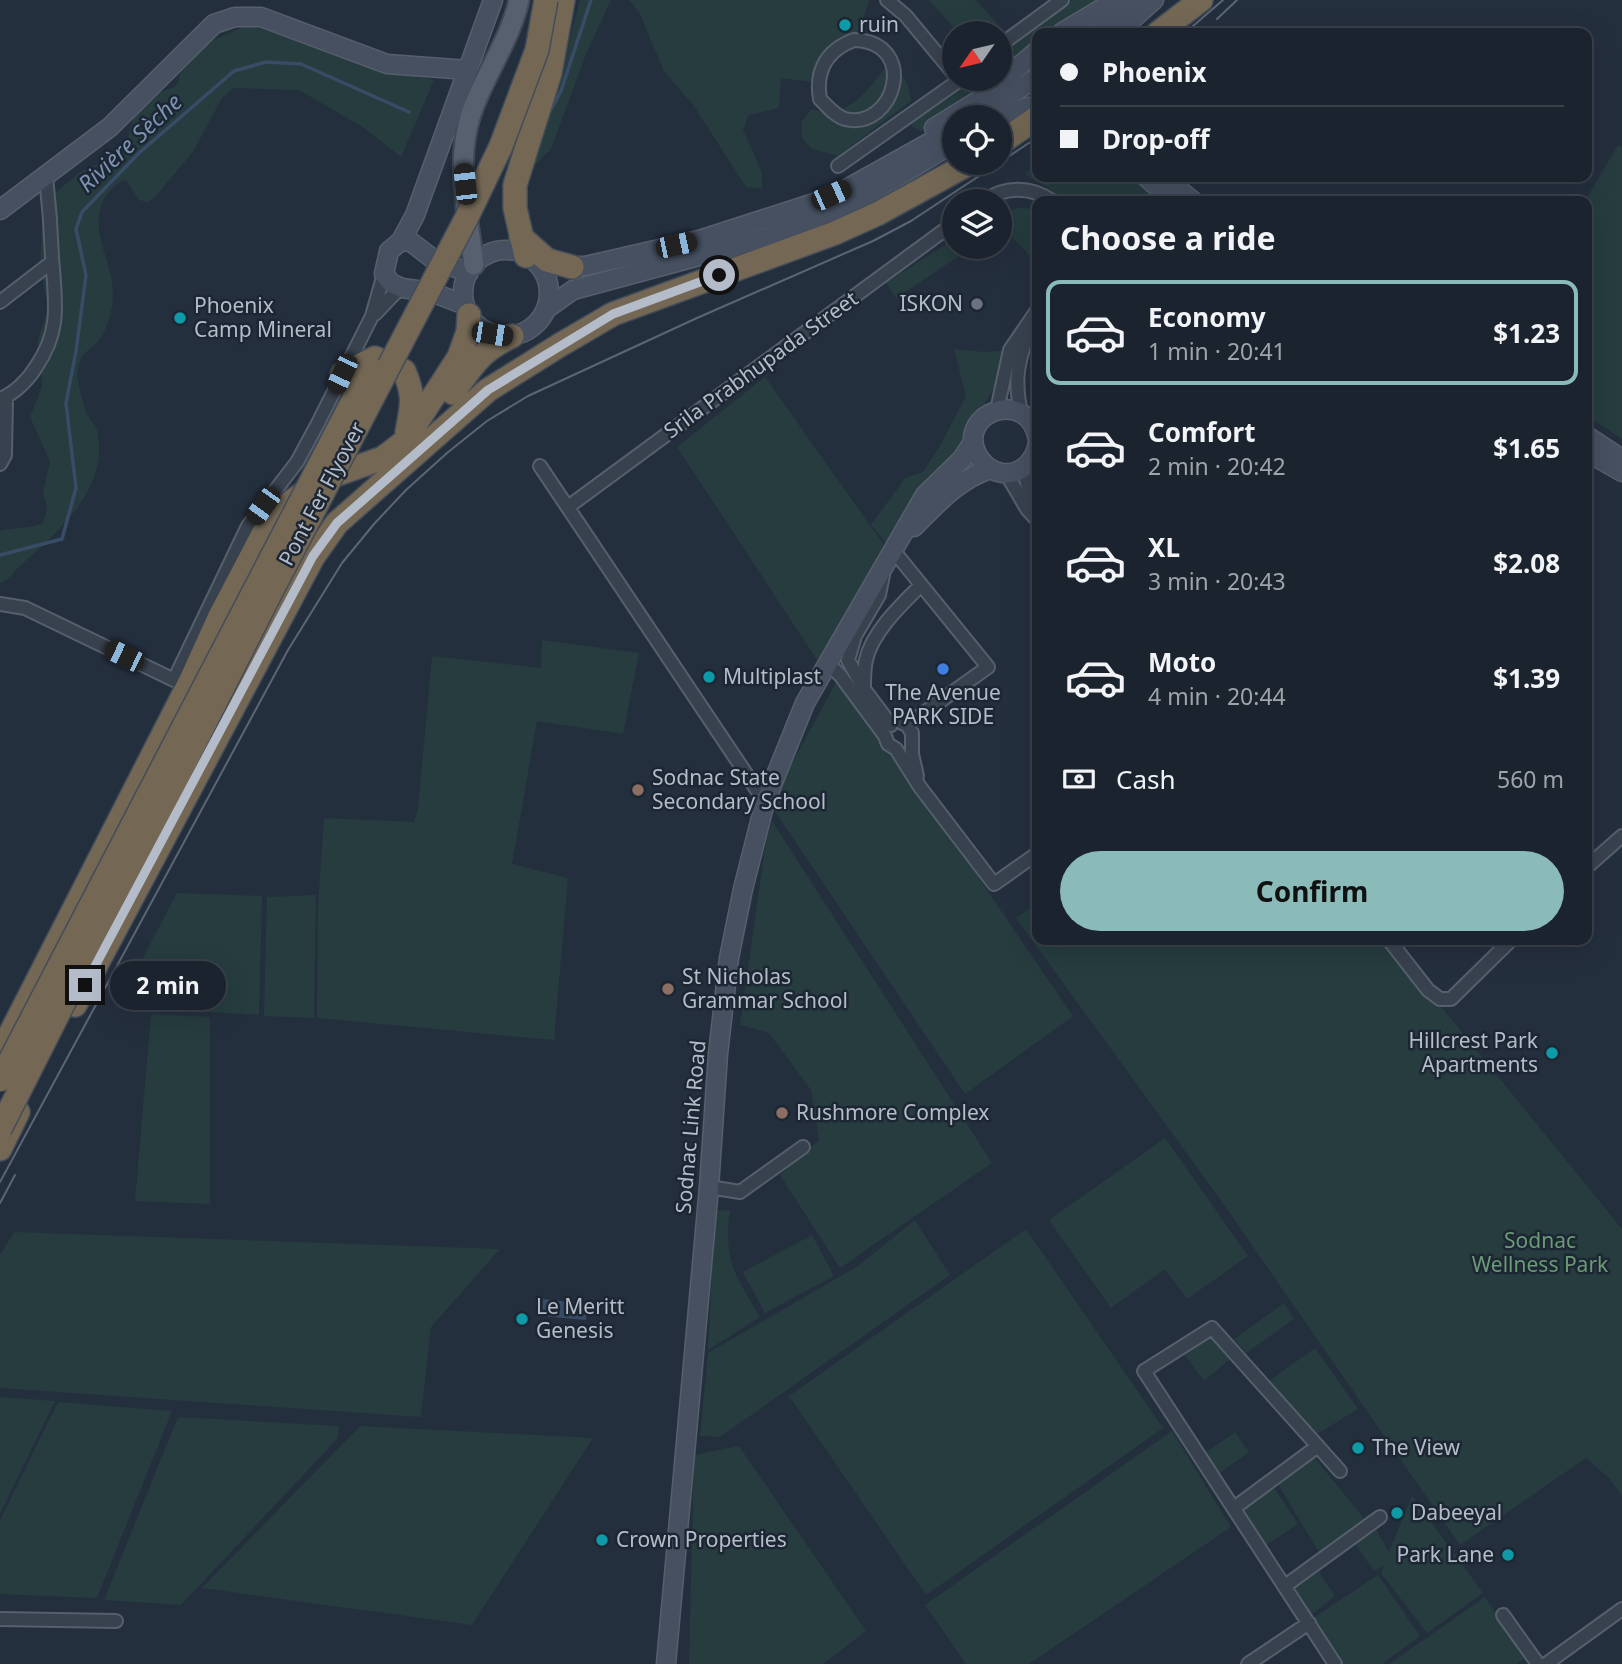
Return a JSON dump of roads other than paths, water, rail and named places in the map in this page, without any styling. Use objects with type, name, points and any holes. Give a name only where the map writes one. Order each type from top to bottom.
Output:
[{"type":"highway","name":"Pont Fer Flyover","points":[[0,1080],[489,138],[522,45],[534,0]]},
{"type":"highway","name":"Pont Fer Flyover","points":[[0,1129],[271,592],[467,217],[501,146],[537,50],[546,0]]},
{"type":"highway","points":[[563,0],[550,73],[515,185],[515,208],[528,252],[572,267]]},
{"type":"highway","points":[[1165,28],[1201,0]]},
{"type":"highway","points":[[1012,135],[1032,121]]},
{"type":"highway","points":[[0,1149],[25,1097],[313,556],[337,523],[488,390],[613,314],[835,233],[877,214],[948,175]]},
{"type":"highway","points":[[0,1054],[263,534],[281,509],[324,479],[383,458],[404,442],[459,357],[468,332],[467,310]]},
{"type":"highway","points":[[375,490],[432,425],[479,357],[491,346],[512,336]]},
{"type":"highway","points":[[342,374],[375,358],[404,371],[411,386],[413,403],[404,442]]},
{"type":"main road","points":[[467,310],[431,292],[402,288],[391,283],[384,274],[389,251],[408,243],[415,215],[493,0]]},
{"type":"main road","points":[[472,268],[462,157],[465,134],[471,113],[504,45],[519,0]]},
{"type":"main road","points":[[1069,28],[1116,0]]},
{"type":"main road","points":[[1103,28],[1135,0]]},
{"type":"main road","points":[[1126,28],[1154,0]]},
{"type":"main road","points":[[0,210],[110,127],[214,24],[235,17],[261,17],[387,64],[468,70]]},
{"type":"main road","points":[[848,188],[981,99],[1032,55]]},
{"type":"main road","points":[[995,105],[1032,84]]},
{"type":"main road","points":[[1010,105],[1032,85]]},
{"type":"main road","points":[[1012,112],[1032,107]]},
{"type":"main road","points":[[528,252],[545,276],[549,290],[542,318],[532,328],[512,336],[492,334],[480,328],[467,310],[463,291],[472,268],[485,256],[498,251],[528,252],[572,267],[699,240],[814,203],[848,188],[942,136]]},
{"type":"main road","points":[[545,310],[573,290],[766,238],[828,214],[868,194],[942,150]]},
{"type":"main road","points":[[1152,182],[1167,196]]},
{"type":"main road","points":[[1170,182],[1187,196]]},
{"type":"main road","points":[[408,243],[437,262],[472,268]]},
{"type":"main road","points":[[1032,437],[1013,410],[997,410],[989,413],[977,425],[974,442],[978,458],[998,471],[1015,472],[1032,443]]},
{"type":"main road","points":[[1592,439],[1618,454]]},
{"type":"main road","name":"Sodnac Link Road","points":[[666,1664],[709,1187],[718,1054],[729,958],[743,889],[765,802],[805,703],[925,495],[962,460],[974,442]]},
{"type":"main road","points":[[1592,455],[1622,472]]},
{"type":"main road","name":"Sodnac Link Road","points":[[892,553],[948,493],[971,476],[998,471]]},
{"type":"street","points":[[887,0],[906,16],[942,59]]},
{"type":"street","points":[[1012,37],[1062,0]]},
{"type":"street","points":[[865,40],[882,48],[891,58],[895,76],[893,87],[888,100],[880,109],[863,117],[844,119],[831,111],[820,99],[818,89],[822,63],[842,44],[865,40]]},
{"type":"street","points":[[838,166],[942,90]]},
{"type":"street","points":[[880,109],[896,123]]},
{"type":"street","points":[[0,464],[5,455],[3,398],[29,378],[46,352],[54,333],[56,313],[46,176]]},
{"type":"street","points":[[1012,191],[1024,189],[1040,196]]},
{"type":"street","name":"Srila Prabhupada Street","points":[[568,507],[942,232]]},
{"type":"street","points":[[0,302],[52,262]]},
{"type":"street","points":[[0,604],[25,608],[174,680],[248,526],[297,462],[372,317],[384,274]]},
{"type":"street","points":[[372,317],[402,288]]},
{"type":"street","points":[[997,410],[1010,350],[1032,317]]},
{"type":"street","points":[[1032,324],[1019,361],[1016,388],[1032,434]]},
{"type":"street","points":[[1032,450],[1026,479],[1032,501]]},
{"type":"street","points":[[540,466],[765,802]]},
{"type":"street","points":[[998,471],[1032,514]]},
{"type":"street","points":[[907,726],[988,667],[921,584],[892,553],[879,595],[855,636],[848,660],[888,730],[888,744],[896,749],[920,787],[994,884],[1032,857]]},
{"type":"street","points":[[863,689],[866,658],[890,616],[921,584]]},
{"type":"street","points":[[827,663],[852,667]]},
{"type":"street","points":[[827,663],[888,730]]},
{"type":"street","points":[[888,730],[899,722],[907,726],[912,733],[911,742],[920,787]]},
{"type":"street","points":[[896,749],[905,748],[911,742]]},
{"type":"street","points":[[1592,863],[1622,836]]},
{"type":"street","points":[[1393,945],[1428,990],[1440,999],[1451,999],[1506,945]]},
{"type":"street","points":[[709,1187],[740,1192],[803,1147]]},
{"type":"street","points":[[1335,1664],[1144,1371],[1212,1328],[1340,1471]]},
{"type":"street","points":[[1234,1508],[1318,1447]]},
{"type":"street","points":[[1284,1586],[1380,1517]]},
{"type":"street","points":[[1546,1664],[1622,1609]]},
{"type":"street","points":[[1503,1615],[1538,1664]]},
{"type":"street","points":[[0,1619],[116,1621]]},
{"type":"street","points":[[1248,1664],[1309,1623]]},
{"type":"water","points":[[543,1299],[587,1304],[586,1320],[542,1316]]},
{"type":"waterway","name":"Rivière Sèche","points":[[548,115],[561,91],[591,0]]},
{"type":"waterway","name":"Rivière Sèche","points":[[0,555],[62,539],[76,488],[66,403],[86,275],[76,229],[82,212],[139,153],[234,71],[266,62],[301,64],[409,112]]},
{"type":"tram line","points":[[1191,28],[1223,0]]},
{"type":"tram line","points":[[1217,19],[1237,0]]},
{"type":"tram line","points":[[0,1182],[288,650],[342,563],[406,490],[487,421],[528,396],[873,241],[911,221],[1032,141]]},
{"type":"tram line","points":[[0,1203],[15,1175]]},
{"type":"place","name":"ruin","points":[[845,25]]},
{"type":"place","name":"ISKON","points":[[977,304]]},
{"type":"place","name":"Phoenix Camp Mineral","points":[[180,318]]},
{"type":"place","name":"The Avenue PARK SIDE","points":[[943,669]]},
{"type":"place","name":"Multiplast","points":[[709,677]]},
{"type":"place","name":"Sodnac State Secondary School","points":[[638,790]]},
{"type":"place","name":"St Nicholas Grammar School","points":[[668,989]]},
{"type":"place","name":"Hillcrest Park Apartments","points":[[1552,1053]]},
{"type":"place","name":"Rushmore Complex","points":[[782,1113]]},
{"type":"place","name":"Le Meritt Genesis","points":[[522,1319]]},
{"type":"place","name":"The View","points":[[1358,1448]]},
{"type":"place","name":"Dabeeyal","points":[[1397,1513]]},
{"type":"place","name":"Crown Properties","points":[[602,1540]]},
{"type":"place","name":"Park Lane","points":[[1508,1555]]},
{"type":"park label","name":"Sodnac Wellness Park","points":[[1540,1253]]}]
